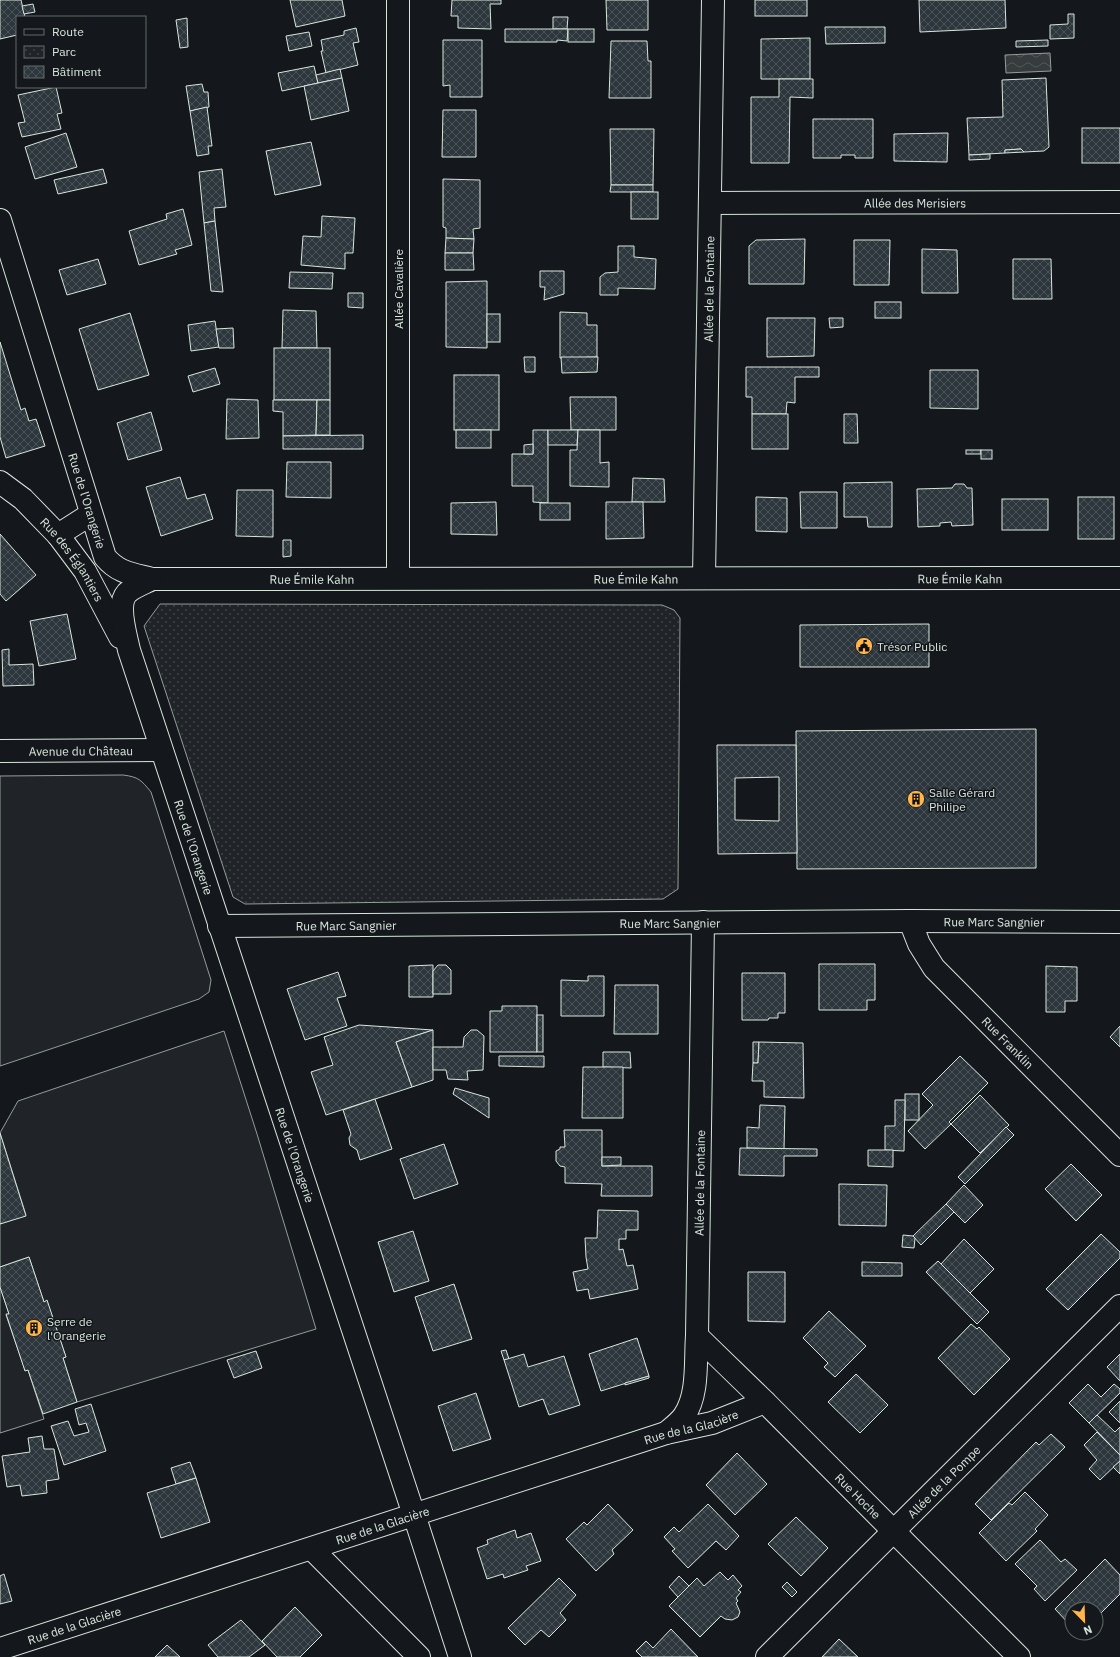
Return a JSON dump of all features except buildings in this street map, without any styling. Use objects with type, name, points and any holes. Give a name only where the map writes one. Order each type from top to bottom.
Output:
[{"type":"street","name":"Allée Cavalière","points":[[398,0],[398,578]]},
{"type":"street","name":"Allée de la Fontaine","points":[[704,578],[712,0]]},
{"type":"street","name":"Allée des Merisiers","points":[[710,203],[1120,202]]},
{"type":"street","name":"Rue de l'Orangerie","points":[[0,220],[105,557],[111,565],[120,570],[152,579]]},
{"type":"street","name":"Rue des Églantiers","points":[[0,482],[23,499],[58,535],[86,571],[129,650]]},
{"type":"street","points":[[58,535],[91,514]]},
{"type":"street","name":"Rue Émile Kahn","points":[[152,579],[1120,578]]},
{"type":"street","name":"Rue de l'Orangerie","points":[[152,579],[128,592],[123,599],[122,610],[129,650],[460,1657]]},
{"type":"street","name":"Avenue du Château","points":[[0,752],[161,750]]},
{"type":"street","name":"Rue Marc Sangnier","points":[[219,926],[252,924],[910,921],[1120,922]]},
{"type":"street","name":"Rue Franklin","points":[[910,921],[919,944],[934,968],[1120,1155]]},
{"type":"street","name":"Allée de la Fontaine","points":[[666,1433],[684,1416],[692,1401],[697,1336],[703,922]]},
{"type":"street","name":"Allée de la Pompe","points":[[767,1657],[1120,1306]]},
{"type":"street","name":"Rue Hoche","points":[[697,1336],[894,1530],[1019,1657]]},
{"type":"street","name":"Rue de la Glacière","points":[[0,1649],[666,1433],[712,1423],[765,1402]]},
{"type":"street","points":[[312,1549],[419,1657]]},
{"type":"green space","points":[[160,604],[662,605],[674,610],[680,618],[678,889],[663,899],[245,904],[233,897],[144,626]]},
{"type":"green space","points":[[123,775],[139,780],[151,792],[211,980],[209,992],[199,999],[0,1066],[0,776]]},
{"type":"green space","points":[[224,1031],[316,1329],[77,1402],[63,1358],[66,1357],[47,1301],[44,1302],[29,1257],[0,1267],[0,1224],[26,1215],[0,1133],[18,1101]]},
{"type":"green space","points":[[0,1287],[9,1314],[6,1315],[25,1370],[28,1370],[44,1419],[0,1433]]},
{"type":"water","points":[[1050,53],[1051,71],[1006,73],[1005,55]]},
{"type":"place","name":"Trésor Public","points":[[864,646]]},
{"type":"place","name":"Salle Gérard Philipe","points":[[916,799]]},
{"type":"place","name":"Serre de l'Orangerie","points":[[34,1328]]}]
